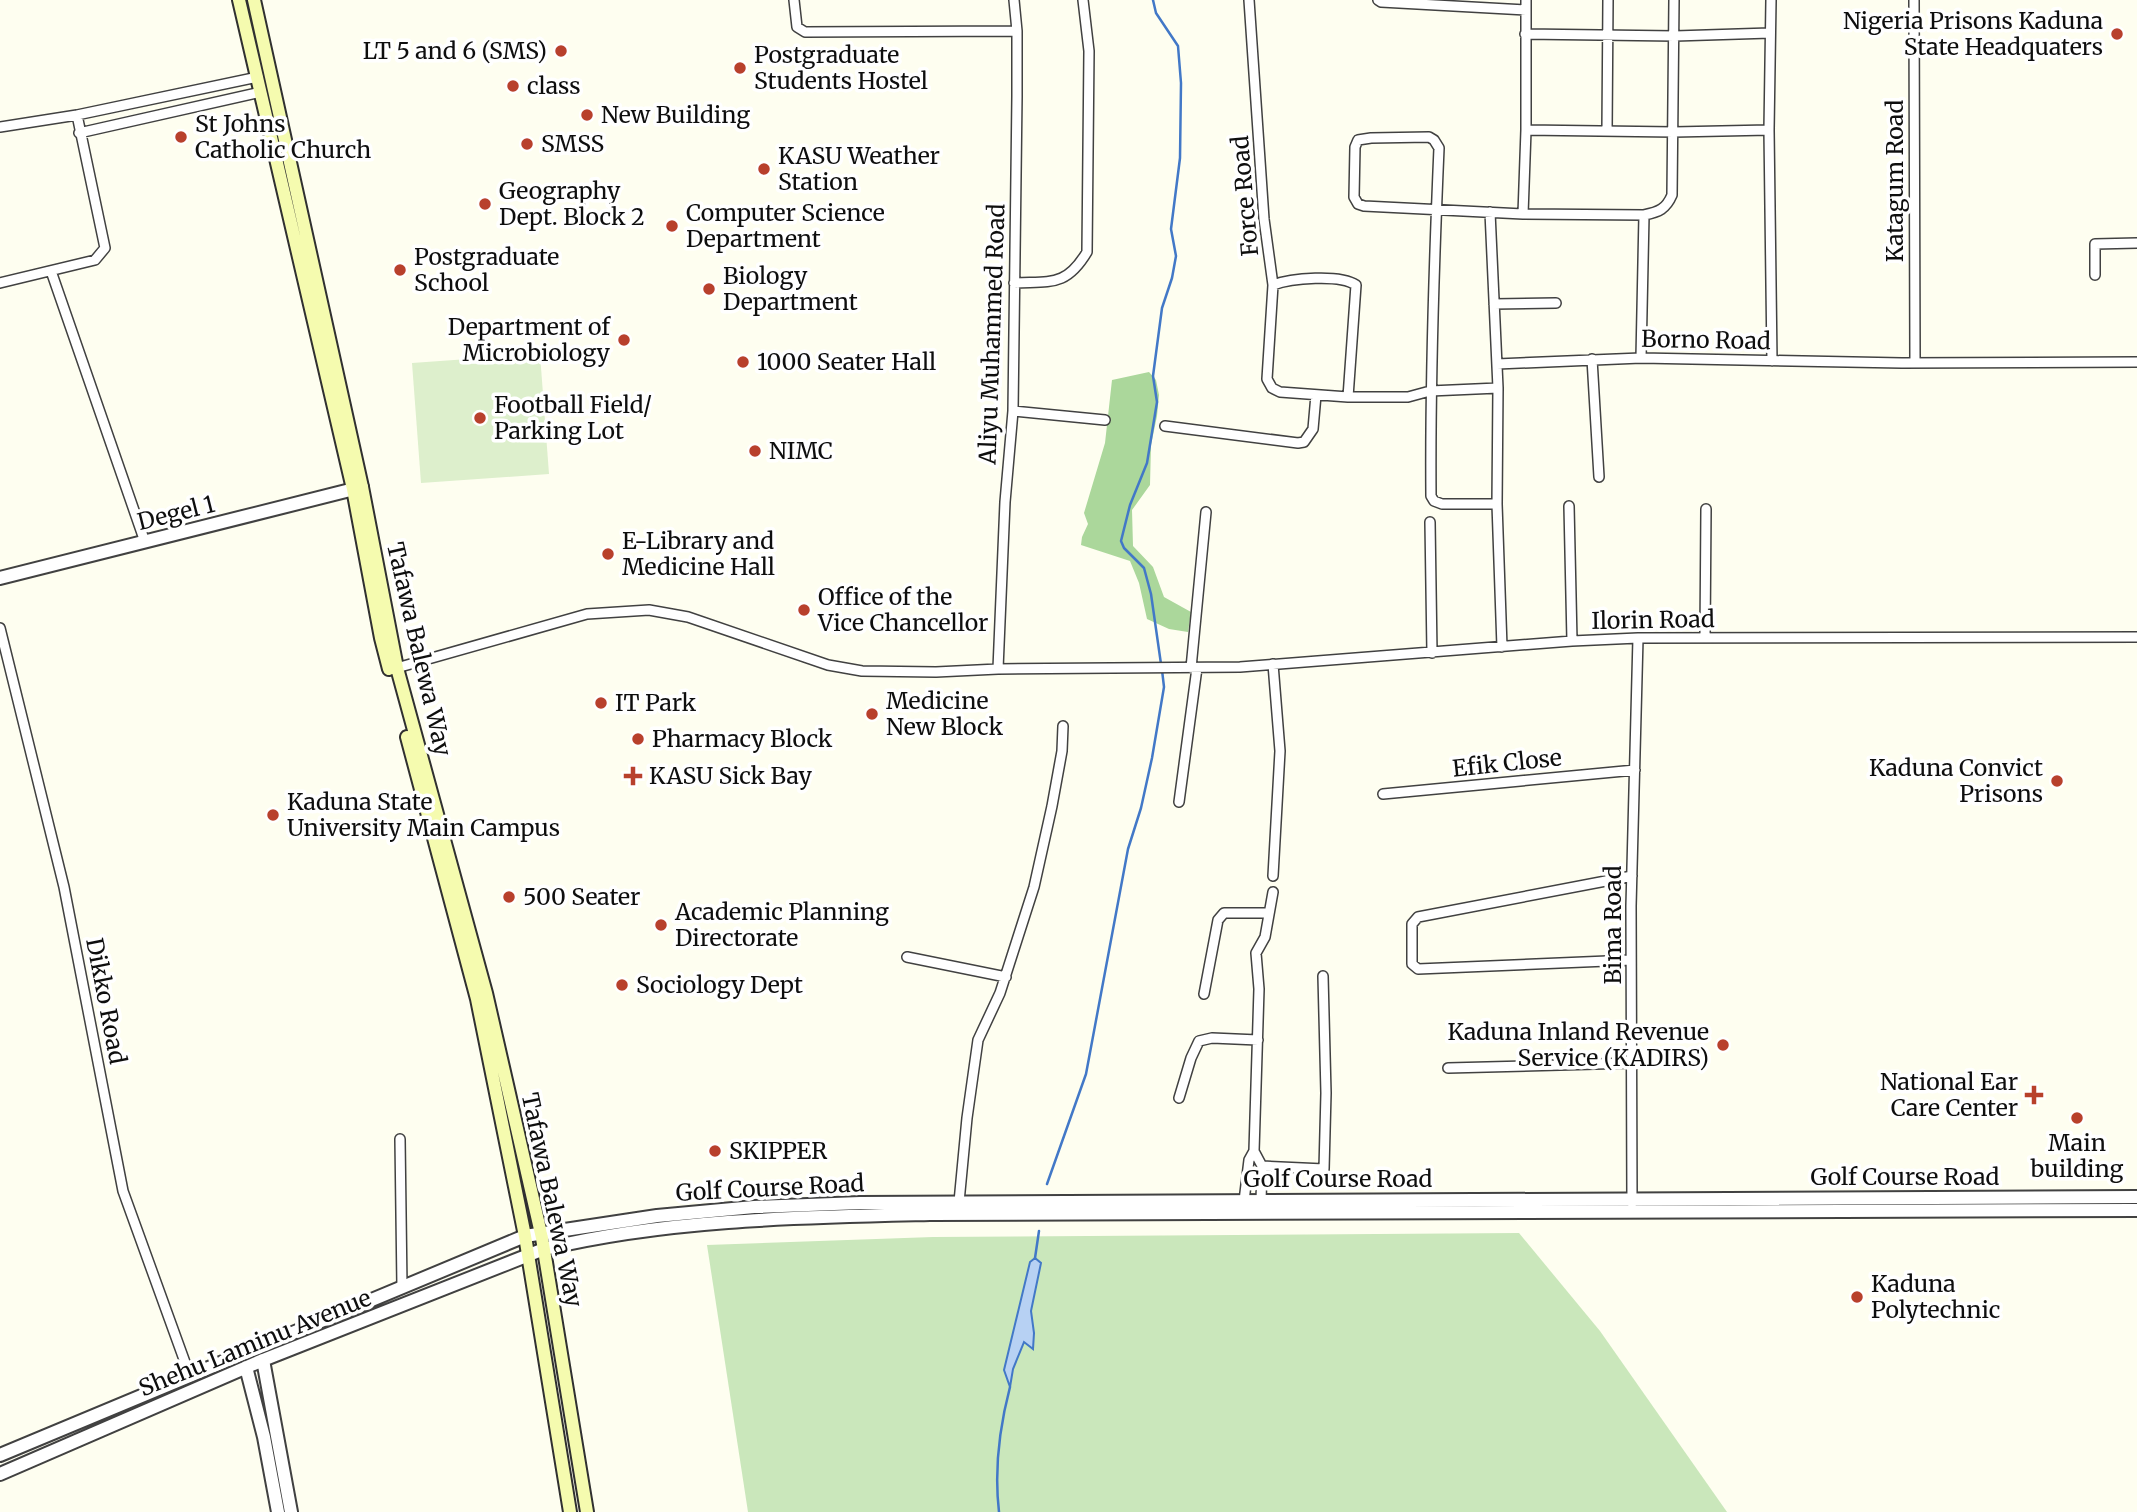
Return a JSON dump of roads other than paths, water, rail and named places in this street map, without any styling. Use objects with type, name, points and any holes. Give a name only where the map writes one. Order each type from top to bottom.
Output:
[{"type":"main road","name":"Tafawa Balewa Way","points":[[239,0],[357,488]]},
{"type":"main road","name":"Tafawa Balewa Way","points":[[254,0],[393,669],[477,999],[525,1236],[570,1512]]},
{"type":"main road","name":"Tafawa Balewa Way","points":[[393,669],[486,993],[541,1232],[587,1512]]},
{"type":"street","points":[[794,0],[797,27],[805,32],[1017,31]]},
{"type":"street","name":"Aliyu Muhammed Road","points":[[998,669],[1005,502],[1013,411],[1017,31],[1014,0]]},
{"type":"street","points":[[1014,283],[1060,280],[1076,270],[1087,252],[1088,51],[1083,0]]},
{"type":"street","name":"Force Road","points":[[1249,0],[1264,219],[1273,285],[1267,379],[1272,388],[1280,392],[1316,395]]},
{"type":"street","points":[[1378,0],[1526,5],[1524,214]]},
{"type":"street","points":[[1607,131],[1608,0]]},
{"type":"street","points":[[1497,504],[1442,504],[1434,501],[1431,496],[1430,391],[1436,208],[1439,148],[1429,137],[1371,138],[1358,140],[1355,146],[1354,197],[1358,204],[1436,208],[1524,214],[1644,215],[1658,212],[1667,206],[1672,195],[1674,0]]},
{"type":"street","points":[[1771,0],[1769,130],[1772,361]]},
{"type":"street","name":"Katagum Road","points":[[1914,0],[1915,363]]},
{"type":"street","points":[[1525,34],[1675,36],[1770,33]]},
{"type":"street","points":[[0,127],[77,115],[258,77]]},
{"type":"street","points":[[79,132],[261,92]]},
{"type":"street","points":[[0,283],[94,260],[104,248],[77,115]]},
{"type":"street","points":[[1526,130],[1769,130]]},
{"type":"street","points":[[1490,212],[1497,364],[1497,504],[1502,648]]},
{"type":"street","points":[[1641,358],[1644,215]]},
{"type":"street","points":[[2095,275],[2095,244],[2137,243]]},
{"type":"street","points":[[51,271],[145,542]]},
{"type":"street","points":[[1273,285],[1284,281],[1340,278],[1356,285],[1348,397]]},
{"type":"street","points":[[1494,303],[1556,303]]},
{"type":"street","name":"Borno Road","points":[[1497,364],[1641,358],[1915,363],[2137,362]]},
{"type":"street","points":[[1592,359],[1599,477]]},
{"type":"street","points":[[1165,426],[1298,443],[1304,442],[1312,429],[1316,395],[1408,397],[1430,391],[1497,388]]},
{"type":"street","points":[[1013,411],[1105,421]]},
{"type":"street","name":"Degel 1","points":[[0,578],[357,488]]},
{"type":"street","points":[[1569,506],[1572,641]]},
{"type":"street","points":[[1705,638],[1706,509]]},
{"type":"street","points":[[1179,802],[1194,668],[1206,512]]},
{"type":"street","points":[[1430,522],[1432,653]]},
{"type":"street","name":"Ilorin Road","points":[[393,669],[587,614],[649,610],[688,617],[828,665],[862,671],[1194,668],[1638,638],[2137,637]]},
{"type":"street","name":"Dikko Road","points":[[0,628],[64,887],[123,1191],[190,1376]]},
{"type":"street","name":"Bima Road","points":[[1632,1205],[1631,960],[1638,638]]},
{"type":"street","points":[[1273,664],[1280,751],[1273,876]]},
{"type":"street","points":[[959,1202],[978,1040],[1000,993],[1034,887],[1062,751],[1063,726]]},
{"type":"street","name":"Efik Close","points":[[1383,794],[1634,770]]},
{"type":"street","points":[[1631,960],[1418,969],[1412,964],[1412,924],[1418,918],[1632,876]]},
{"type":"street","points":[[1244,1201],[1249,1160],[1254,1151],[1259,989],[1256,953],[1265,937],[1273,892]]},
{"type":"street","points":[[1204,994],[1218,920],[1224,912],[1269,913]]},
{"type":"street","points":[[907,957],[1006,976]]},
{"type":"street","points":[[1262,1166],[1324,1169],[1326,1093],[1323,976]]},
{"type":"street","points":[[1179,1098],[1199,1041],[1212,1038],[1258,1040]]},
{"type":"street","points":[[1448,1068],[1632,1063]]},
{"type":"street","points":[[400,1139],[402,1287]]},
{"type":"street","points":[[1254,1151],[1262,1166],[1261,1201]]},
{"type":"street","name":"Golf Course Road","points":[[525,1236],[671,1215],[754,1207],[860,1209],[1632,1205],[2137,1197]]},
{"type":"street","name":"Golf Course Road","points":[[527,1256],[544,1249],[587,1239],[658,1229],[959,1202],[1261,1201],[2137,1210]]},
{"type":"street","name":"Shehu Laminu Avenue","points":[[0,1455],[525,1236]]},
{"type":"street","name":"Shehu Laminu Avenue","points":[[0,1474],[246,1367],[527,1256]]},
{"type":"street","points":[[263,1360],[291,1512]]},
{"type":"street","points":[[246,1367],[264,1437],[278,1512]]},
{"type":"water","points":[[1035,1258],[1041,1263],[1031,1311],[1033,1349],[1024,1342],[1013,1369],[1010,1387],[1004,1370],[1030,1262]]},
{"type":"waterway","points":[[1153,0],[1156,13],[1178,46],[1181,83],[1180,158],[1171,229],[1176,256],[1162,308],[1153,376],[1157,402],[1147,463],[1130,505],[1121,541],[1124,548],[1144,568],[1151,594],[1161,664]]},
{"type":"waterway","points":[[1047,1184],[1086,1074],[1128,849],[1141,808],[1152,758],[1164,687],[1162,670]]},
{"type":"waterway","points":[[1035,1258],[1039,1231]]},
{"type":"waterway","points":[[999,1512],[998,1449],[1010,1387]]},
{"type":"place","name":"Nigeria Prisons Kaduna State Headquaters","points":[[2117,34]]},
{"type":"place","name":"LT 5 and 6 (SMS)","points":[[561,51]]},
{"type":"place","name":"Postgraduate Students Hostel","points":[[740,68]]},
{"type":"place","name":"class","points":[[513,86]]},
{"type":"place","name":"New Building","points":[[587,115]]},
{"type":"place","name":"St Johns Catholic Church","points":[[181,137]]},
{"type":"place","name":"SMSS","points":[[527,144]]},
{"type":"place","name":"KASU Weather Station","points":[[764,169]]},
{"type":"place","name":"Geography Dept. Block 2","points":[[485,204]]},
{"type":"place","name":"Computer Science Department","points":[[672,226]]},
{"type":"place","name":"Postgraduate School","points":[[400,270]]},
{"type":"place","name":"Biology Department","points":[[709,289]]},
{"type":"place","name":"Department of Microbiology","points":[[624,340]]},
{"type":"place","name":"1000 Seater Hall","points":[[743,362]]},
{"type":"place","name":"Football Field/ Parking Lot","points":[[480,418]]},
{"type":"place","name":"NIMC","points":[[755,451]]},
{"type":"place","name":"E-Library and Medicine Hall","points":[[608,554]]},
{"type":"place","name":"Office of the Vice Chancellor","points":[[804,610]]},
{"type":"place","name":"IT Park","points":[[601,703]]},
{"type":"place","name":"Medicine New Block","points":[[872,714]]},
{"type":"place","name":"Pharmacy Block","points":[[638,739]]},
{"type":"place","name":"KASU Sick Bay","points":[[633,776]]},
{"type":"place","name":"Kaduna Convict Prisons","points":[[2057,781]]},
{"type":"place","name":"Kaduna State University Main Campus","points":[[273,815]]},
{"type":"place","name":"500 Seater","points":[[509,897]]},
{"type":"place","name":"Academic Planning Directorate","points":[[661,925]]},
{"type":"place","name":"Sociology Dept","points":[[622,985]]},
{"type":"place","name":"Kaduna Inland Revenue Service (KADIRS)","points":[[1723,1045]]},
{"type":"place","name":"National Ear Care Center","points":[[2034,1095]]},
{"type":"place","name":"Main building","points":[[2077,1118]]},
{"type":"place","name":"SKIPPER","points":[[715,1151]]},
{"type":"place","name":"Kaduna Polytechnic","points":[[1857,1297]]}]
